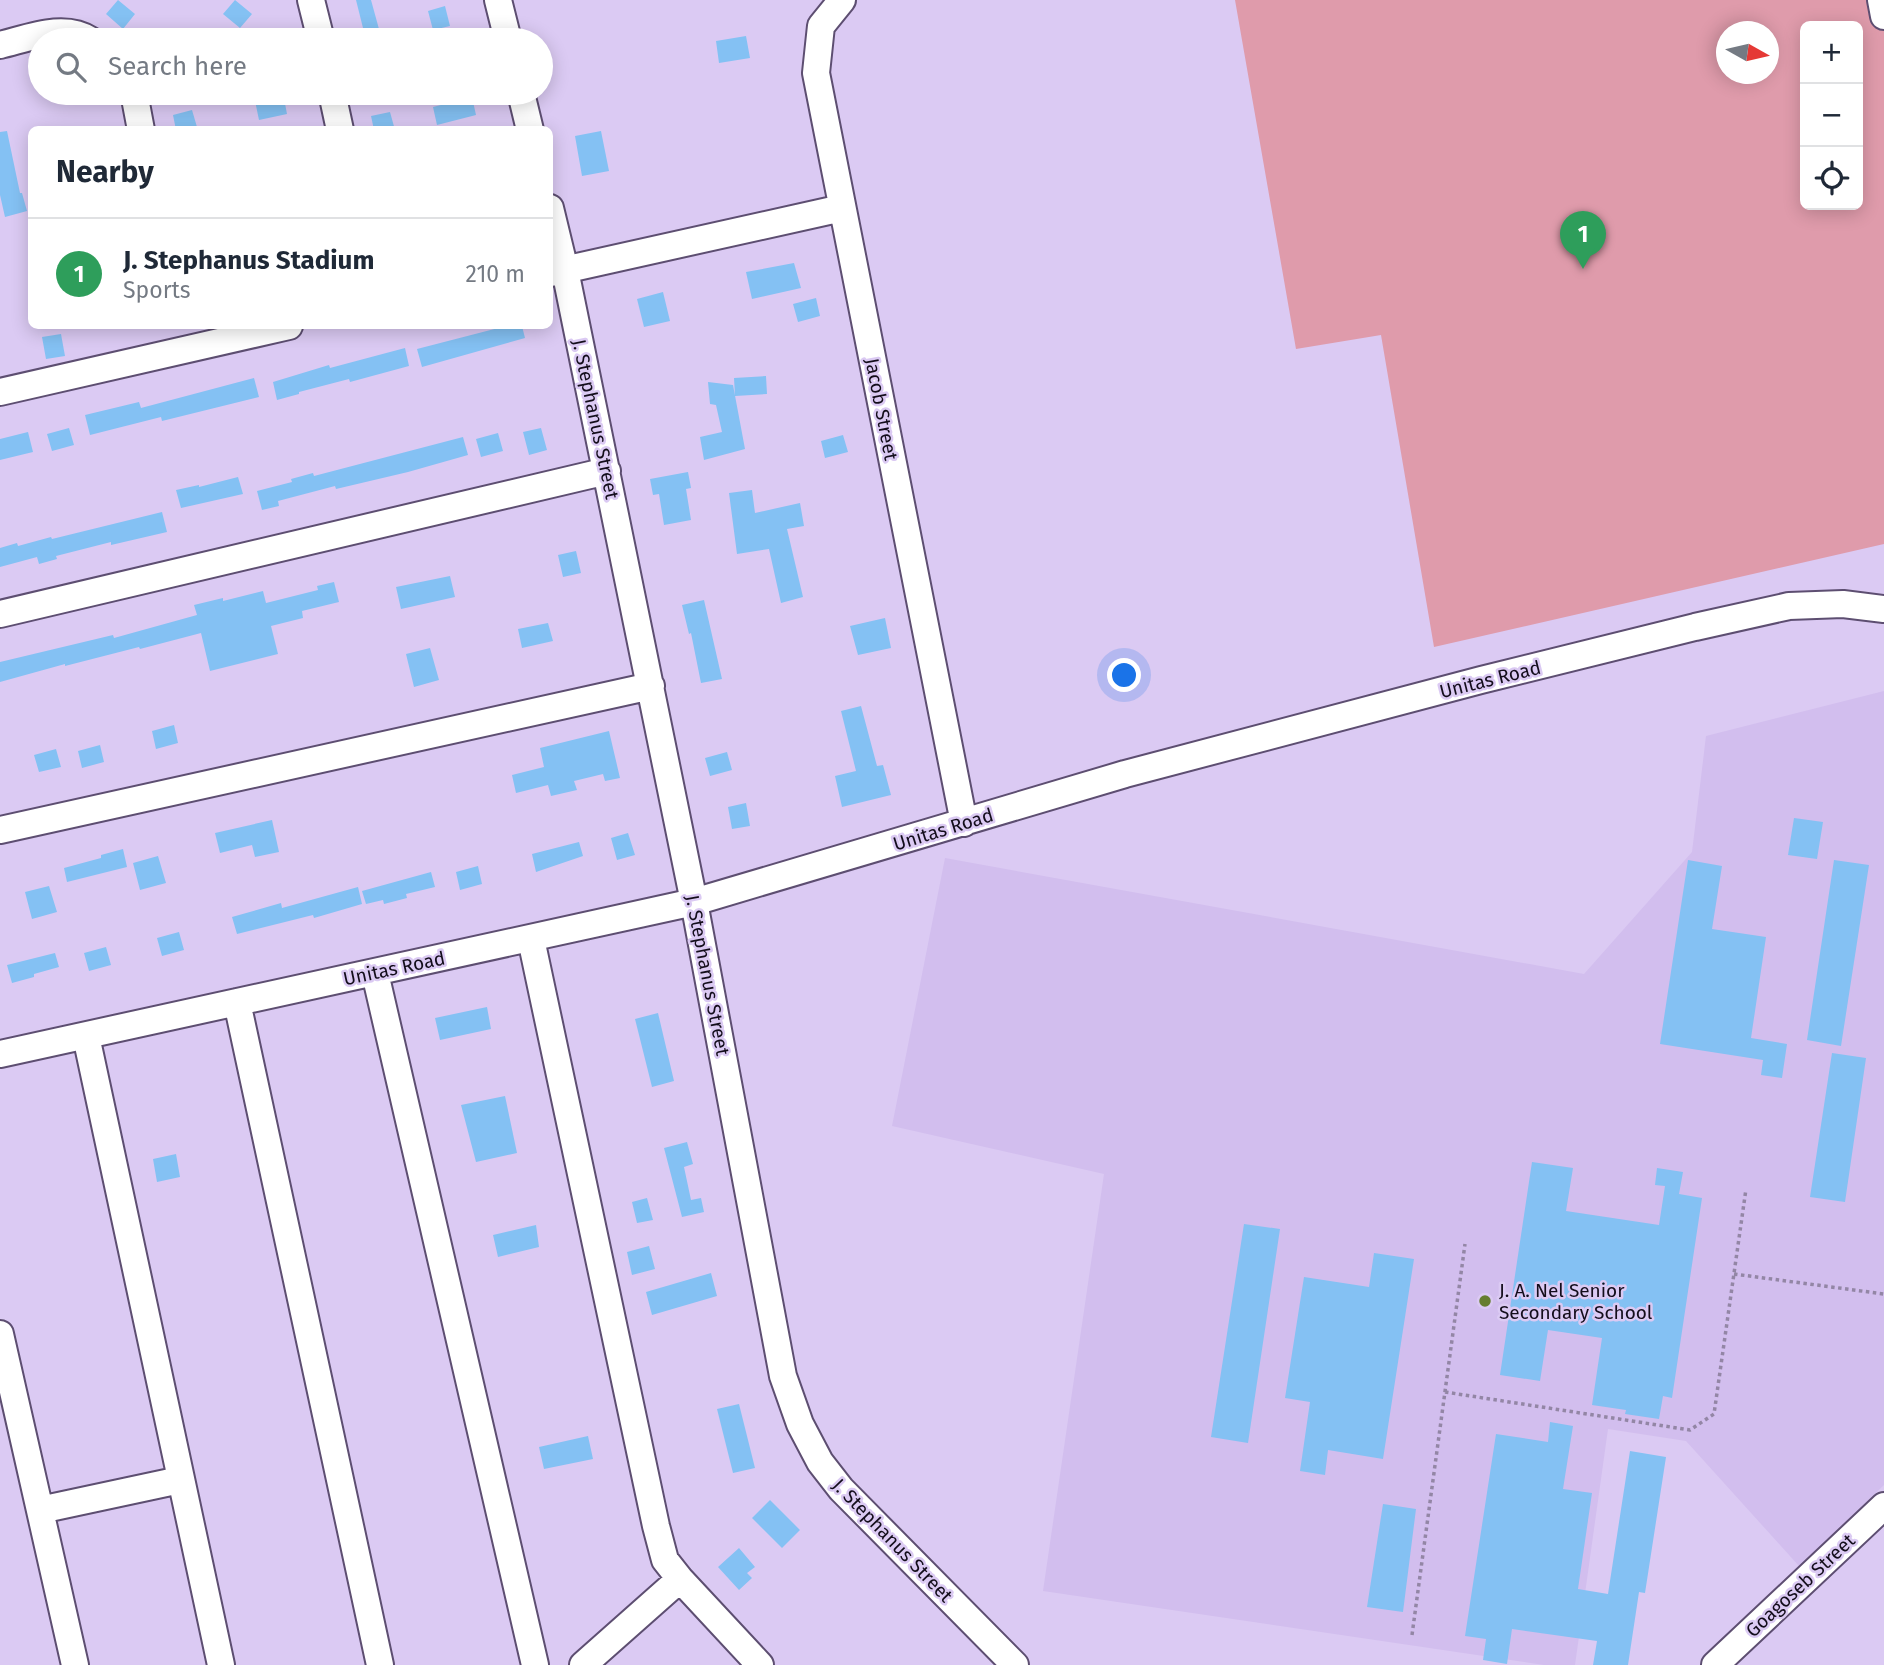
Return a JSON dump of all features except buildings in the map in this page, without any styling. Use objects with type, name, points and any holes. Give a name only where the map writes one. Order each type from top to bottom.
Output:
[{"type":"street","points":[[311,0],[318,28]]},
{"type":"street","points":[[498,0],[505,28]]},
{"type":"street","name":"Jacob Street","points":[[842,0],[821,26],[816,73],[964,823]]},
{"type":"street","points":[[1881,0],[1884,16]]},
{"type":"street","points":[[0,45],[28,39]]},
{"type":"street","points":[[136,105],[140,126]]},
{"type":"street","points":[[335,105],[339,126]]},
{"type":"street","points":[[524,105],[529,126]]},
{"type":"street","points":[[557,272],[842,208]]},
{"type":"street","name":"J. Stephanus Street","points":[[553,235],[557,272],[607,471],[651,686],[783,1376],[800,1424],[820,1462],[841,1489],[1000,1660]]},
{"type":"street","points":[[0,390],[184,337],[260,329]]},
{"type":"street","points":[[0,614],[607,471]]},
{"type":"street","name":"Unitas Road","points":[[0,1054],[694,902],[1125,774],[1481,680],[1695,627],[1789,606],[1843,604],[1884,609]]},
{"type":"street","points":[[0,830],[651,686]]},
{"type":"street","points":[[531,939],[665,1560],[760,1665]]},
{"type":"street","points":[[374,973],[535,1665]]},
{"type":"street","points":[[237,1002],[380,1665]]},
{"type":"street","points":[[86,1036],[222,1665]]},
{"type":"street","points":[[0,1334],[75,1665]]},
{"type":"street","points":[[40,1510],[180,1480]]},
{"type":"street","name":"Goagoseb Street","points":[[1715,1665],[1884,1506]]},
{"type":"street","points":[[583,1665],[680,1579]]},
{"type":"path","points":[[1445,1392],[1690,1430],[1714,1414],[1746,1189]]},
{"type":"path","points":[[1412,1634],[1465,1244]]},
{"type":"path","points":[[1734,1274],[1884,1294]]},
{"type":"shaded area","points":[[1235,0],[1881,0],[1884,16],[1884,544],[1434,647],[1381,335],[1296,349]]},
{"type":"shaded area","name":"J. A. Nel Senior Secondary School","points":[[1884,691],[1884,1485],[1799,1566],[1686,1441],[1608,1429],[1575,1665],[1544,1665],[1043,1591],[1104,1174],[892,1126],[945,858],[1584,974],[1692,852],[1706,736]]},
{"type":"place","name":"J. Stephanus Stadium","points":[[1583,269]]},
{"type":"place","name":"J. A. Nel Senior Secondary School","points":[[1485,1301]]}]
